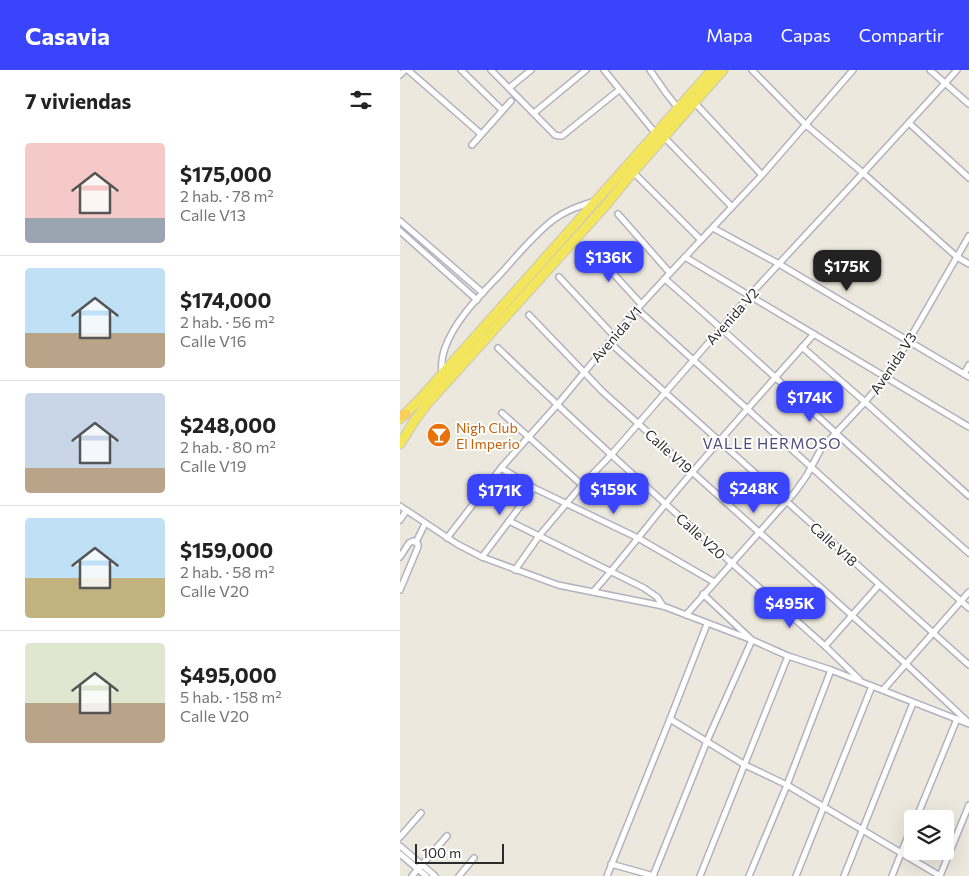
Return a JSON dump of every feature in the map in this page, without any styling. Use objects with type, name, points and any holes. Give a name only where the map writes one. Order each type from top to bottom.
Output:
[{"type":"main road","points":[[400,444],[412,422],[427,404],[606,205],[660,136],[678,108],[712,70]]},
{"type":"main road","points":[[402,417],[442,375],[598,200],[723,70]]},
{"type":"street","points":[[400,76],[406,70],[481,134]]},
{"type":"street","points":[[461,70],[502,110]]},
{"type":"street","points":[[491,70],[555,135],[559,136],[562,136],[619,90]]},
{"type":"street","points":[[509,88],[531,70]]},
{"type":"street","points":[[534,113],[586,70]]},
{"type":"street","points":[[604,70],[619,90],[660,136],[732,208]]},
{"type":"street","points":[[650,70],[678,108]]},
{"type":"street","points":[[752,70],[806,125],[957,257],[969,264]]},
{"type":"street","name":"Avenida V1","points":[[447,538],[501,468],[641,304],[685,256],[714,228],[853,70]]},
{"type":"street","points":[[930,70],[969,104]]},
{"type":"street","name":"Avenida V2","points":[[515,570],[539,536],[582,485],[611,455],[721,328],[957,70]]},
{"type":"street","points":[[472,145],[511,101]]},
{"type":"street","points":[[694,102],[762,175]]},
{"type":"street","points":[[909,123],[969,178]]},
{"type":"street","points":[[633,172],[701,240]]},
{"type":"street","points":[[442,375],[441,363],[444,349],[450,336],[456,325],[483,293],[539,232],[554,219],[573,208],[598,200]]},
{"type":"street","points":[[618,214],[670,273]]},
{"type":"street","points":[[400,221],[483,293]]},
{"type":"street","points":[[714,228],[909,340],[966,376],[969,364]]},
{"type":"street","points":[[400,231],[477,300]]},
{"type":"street","name":"Avenida V3","points":[[686,615],[787,501],[802,483],[817,454],[886,377],[969,236]]},
{"type":"street","points":[[591,249],[641,304]]},
{"type":"street","points":[[685,256],[969,427]]},
{"type":"street","points":[[559,277],[614,336]]},
{"type":"street","points":[[665,279],[969,553]]},
{"type":"street","points":[[637,309],[969,608]]},
{"type":"street","name":"Calle V19","points":[[529,315],[603,392],[852,615],[969,724]]},
{"type":"street","points":[[593,592],[612,572],[692,472],[814,334]]},
{"type":"street","name":"Calle V18","points":[[610,342],[969,665]]},
{"type":"street","points":[[802,347],[969,496]]},
{"type":"street","name":"Calle V20","points":[[498,348],[556,405],[825,646],[862,682]]},
{"type":"street","points":[[502,413],[582,485]]},
{"type":"street","points":[[501,468],[534,488],[567,502],[638,538],[714,582]]},
{"type":"street","points":[[482,558],[534,488]]},
{"type":"street","points":[[400,506],[464,549],[482,558],[558,585],[663,606],[788,656],[831,670],[969,724]]},
{"type":"street","points":[[400,520],[406,511]]},
{"type":"street","points":[[509,521],[644,588],[657,597],[663,606]]},
{"type":"street","points":[[400,590],[418,547],[416,542],[425,524]]},
{"type":"street","points":[[400,557],[409,543],[416,542]]},
{"type":"street","points":[[825,646],[879,585]]},
{"type":"street","points":[[883,690],[969,592]]},
{"type":"street","points":[[703,594],[752,640]]},
{"type":"street","points":[[607,876],[707,624]]},
{"type":"street","points":[[611,864],[653,876],[707,741],[752,640]]},
{"type":"street","points":[[700,876],[788,656]]},
{"type":"street","points":[[749,876],[787,785],[831,670]]},
{"type":"street","points":[[796,876],[872,686]]},
{"type":"street","points":[[844,876],[914,703]]},
{"type":"street","points":[[670,719],[745,765],[787,785],[940,876],[969,805]]},
{"type":"street","points":[[920,810],[957,719]]},
{"type":"street","points":[[400,836],[421,813]]},
{"type":"street","points":[[412,876],[447,836]]},
{"type":"street","points":[[400,846],[426,876]]},
{"type":"street","points":[[892,876],[904,846]]},
{"type":"street","points":[[400,854],[435,876]]},
{"type":"street","points":[[458,876],[474,858]]},
{"type":"place","name":"Nigh Club El Imperio","points":[[439,435]]},
{"type":"district","name":"VALLE HERMOSO","points":[[772,443]]}]
